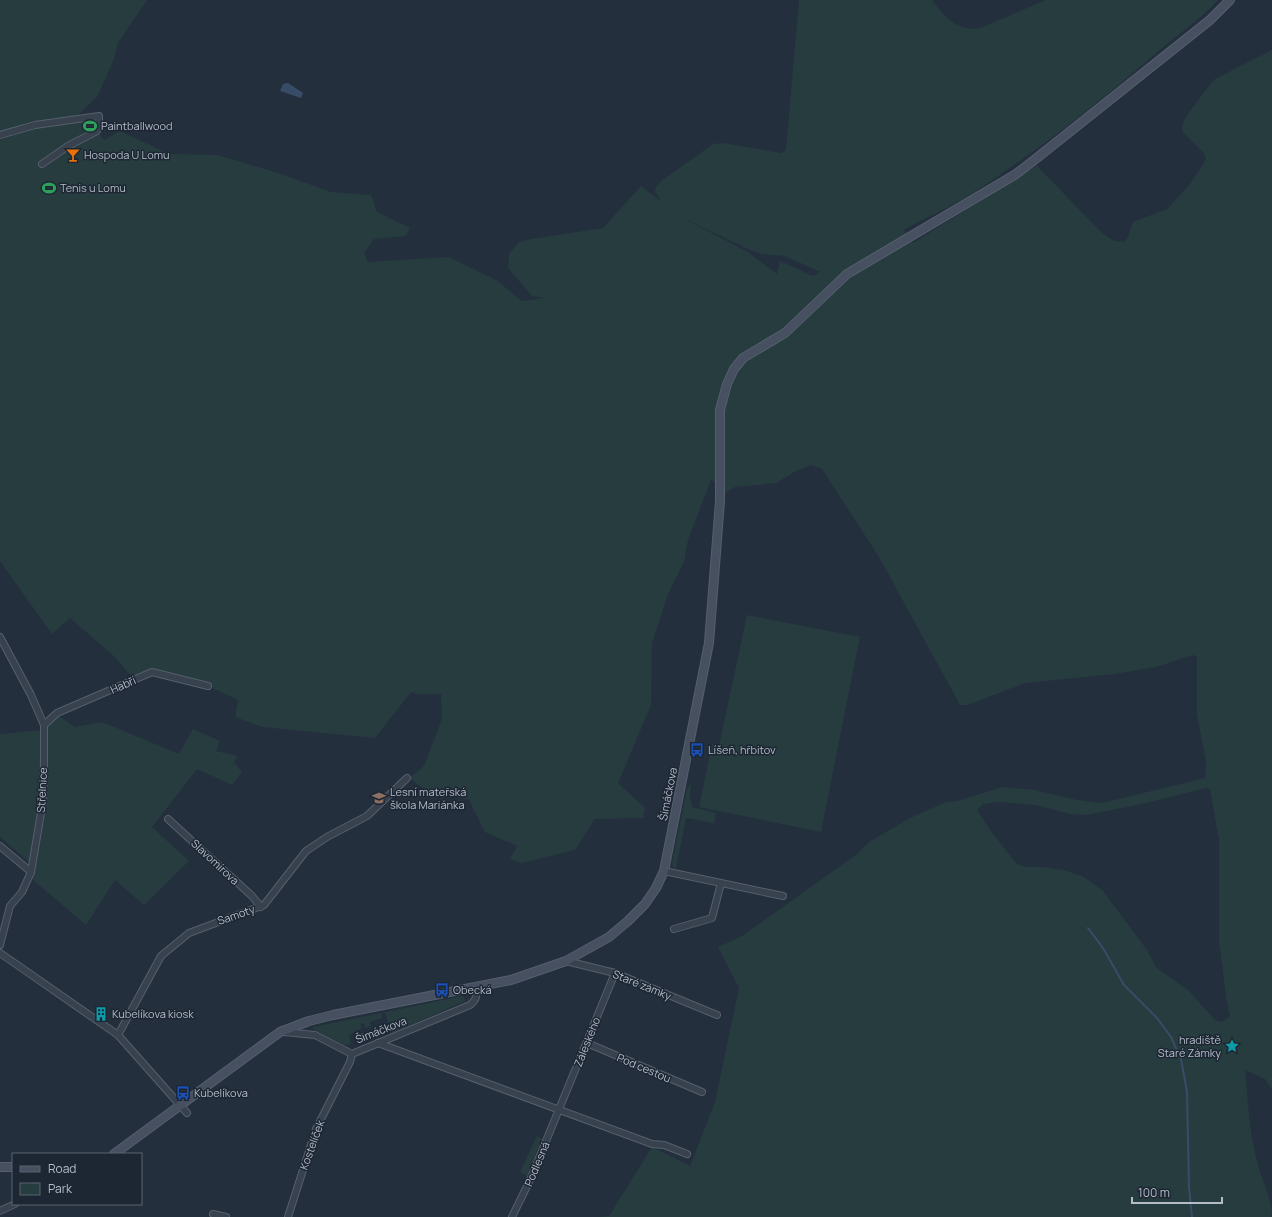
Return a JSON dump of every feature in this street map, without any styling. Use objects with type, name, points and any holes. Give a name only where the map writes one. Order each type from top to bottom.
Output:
[{"type":"street","name":"Šimáčkova","points":[[115,1153],[280,1032],[309,1021],[333,1015],[515,979],[566,961],[609,937],[645,904],[656,888],[664,871],[709,643],[720,493],[720,410],[731,374],[743,358],[785,333],[847,274],[1016,174],[1210,20],[1230,0]]},
{"type":"street","points":[[0,135],[35,125],[99,116],[99,127],[97,131],[68,146],[42,164]]},
{"type":"street","name":"Střelnice","points":[[0,637],[31,695],[44,725],[43,801],[31,872],[22,892],[10,906],[0,945]]},
{"type":"street","name":"Habří","points":[[44,725],[57,713],[152,672],[208,686]]},
{"type":"street","name":"Samoty","points":[[118,1035],[161,956],[189,933],[261,907],[269,900],[306,851],[327,837],[367,816],[406,778]]},
{"type":"street","name":"Slavomírova","points":[[168,819],[252,896],[261,907]]},
{"type":"street","points":[[0,846],[31,872]]},
{"type":"street","points":[[664,871],[783,896]]},
{"type":"street","points":[[674,929],[712,918],[721,883]]},
{"type":"street","points":[[0,953],[118,1035],[187,1113]]},
{"type":"street","name":"Staré zámky","points":[[566,961],[615,973],[717,1015]]},
{"type":"street","name":"Záleského","points":[[559,1110],[615,973]]},
{"type":"street","name":"Šimáčkova","points":[[280,1032],[315,1035],[352,1054],[470,1005],[476,1000],[476,987]]},
{"type":"street","points":[[378,1043],[652,1144],[664,1145],[687,1154]]},
{"type":"street","name":"Pod cestou","points":[[587,1043],[702,1092]]},
{"type":"street","name":"Kostelíček","points":[[288,1217],[316,1129],[350,1062],[352,1054]]},
{"type":"street","name":"Podlesná","points":[[512,1217],[559,1110]]},
{"type":"street","points":[[0,1167],[12,1167]]},
{"type":"street","points":[[0,1211],[13,1205]]},
{"type":"street","points":[[213,1214],[226,1217]]},
{"type":"green space","points":[[0,0],[147,0],[118,43],[114,59],[97,97],[78,115],[95,119],[97,131],[104,140],[120,131],[169,154],[218,155],[281,174],[331,192],[371,195],[377,212],[410,228],[406,236],[374,239],[364,253],[368,262],[449,257],[498,281],[521,301],[545,298],[532,296],[508,268],[509,254],[519,242],[603,228],[641,186],[662,202],[655,192],[656,187],[661,181],[713,144],[724,143],[781,153],[786,150],[799,0],[932,0],[952,22],[965,28],[972,29],[980,28],[1046,0],[1218,0],[1195,22],[1110,92],[1042,145],[971,194],[904,230],[913,243],[1038,165],[1038,167],[1101,232],[1114,241],[1124,242],[1128,237],[1133,222],[1167,209],[1190,184],[1204,163],[1206,158],[1203,152],[1183,132],[1182,128],[1185,118],[1205,91],[1215,79],[1272,50],[1272,1089],[1265,1079],[1245,1070],[1254,1150],[1270,1202],[1272,1217],[598,1217],[609,1216],[652,1147],[690,1166],[715,1102],[739,988],[718,947],[742,936],[857,854],[869,842],[910,818],[946,802],[957,801],[1002,787],[1034,790],[1077,800],[1102,803],[1205,778],[1206,762],[1197,715],[1197,657],[1193,655],[1156,667],[1114,674],[1025,683],[968,705],[960,705],[879,557],[822,469],[811,465],[794,472],[776,483],[735,487],[724,493],[724,481],[714,482],[711,480],[688,540],[684,562],[668,594],[652,643],[651,705],[618,783],[645,808],[643,818],[595,819],[575,850],[522,863],[510,859],[517,846],[485,832],[469,800],[426,790],[409,778],[424,766],[442,719],[441,694],[417,694],[411,692],[375,738],[262,727],[235,717],[238,700],[212,688],[202,681],[175,676],[151,669],[132,677],[115,657],[70,618],[52,634],[0,561]],"holes":[[[681,217],[750,250],[762,254],[785,256],[820,272],[813,276],[780,261],[777,274],[748,252]],[[1206,788],[1210,789],[1219,840],[1219,941],[1230,1016],[1222,1022],[1215,1020],[1190,992],[1156,967],[1147,950],[1103,891],[1084,877],[1064,870],[1043,867],[1025,867],[1017,864],[993,834],[977,810],[983,804],[998,802],[1035,805],[1071,814],[1086,815],[1142,804]]]},
{"type":"green space","points":[[747,615],[860,637],[821,832],[699,807],[712,744],[719,746]]},
{"type":"green space","points":[[59,716],[75,727],[102,722],[179,754],[193,729],[220,741],[216,751],[238,756],[234,762],[242,772],[232,785],[197,769],[152,827],[189,861],[144,905],[115,880],[86,925],[32,879],[35,867],[0,837],[0,734],[42,730]]},
{"type":"green space","points":[[691,783],[690,797],[692,807],[716,813],[714,823],[686,818],[676,868],[673,867],[672,863],[687,789]]},
{"type":"green space","points":[[463,996],[465,1001],[392,1033],[385,1013],[381,1014],[382,1018],[370,1022],[371,1026],[365,1028],[364,1023],[360,1024],[362,1028],[349,1035],[351,1044],[344,1045],[313,1029],[313,1027]]},
{"type":"green space","points":[[537,1136],[542,1139],[527,1176],[520,1172]]},
{"type":"water","points":[[288,83],[303,93],[301,98],[280,91],[283,84]]},
{"type":"waterway","points":[[1088,928],[1103,948],[1124,985],[1157,1018],[1171,1037],[1181,1059],[1187,1092],[1189,1187],[1192,1217]]},
{"type":"place","name":"Paintballwood","points":[[90,126]]},
{"type":"place","name":"Hospoda U Lomu","points":[[73,155]]},
{"type":"place","name":"Tenis u Lomu","points":[[49,188]]},
{"type":"place","name":"Líšeň, hřbitov","points":[[697,750]]},
{"type":"place","name":"Lesní mateřská škola Mariánka","points":[[379,798]]},
{"type":"place","name":"Obecká","points":[[442,990]]},
{"type":"place","name":"Kubelíkova kiosk","points":[[101,1014]]},
{"type":"place","name":"hradiště Staré Zámky","points":[[1232,1046]]},
{"type":"place","name":"Kubelíkova","points":[[183,1093]]}]
